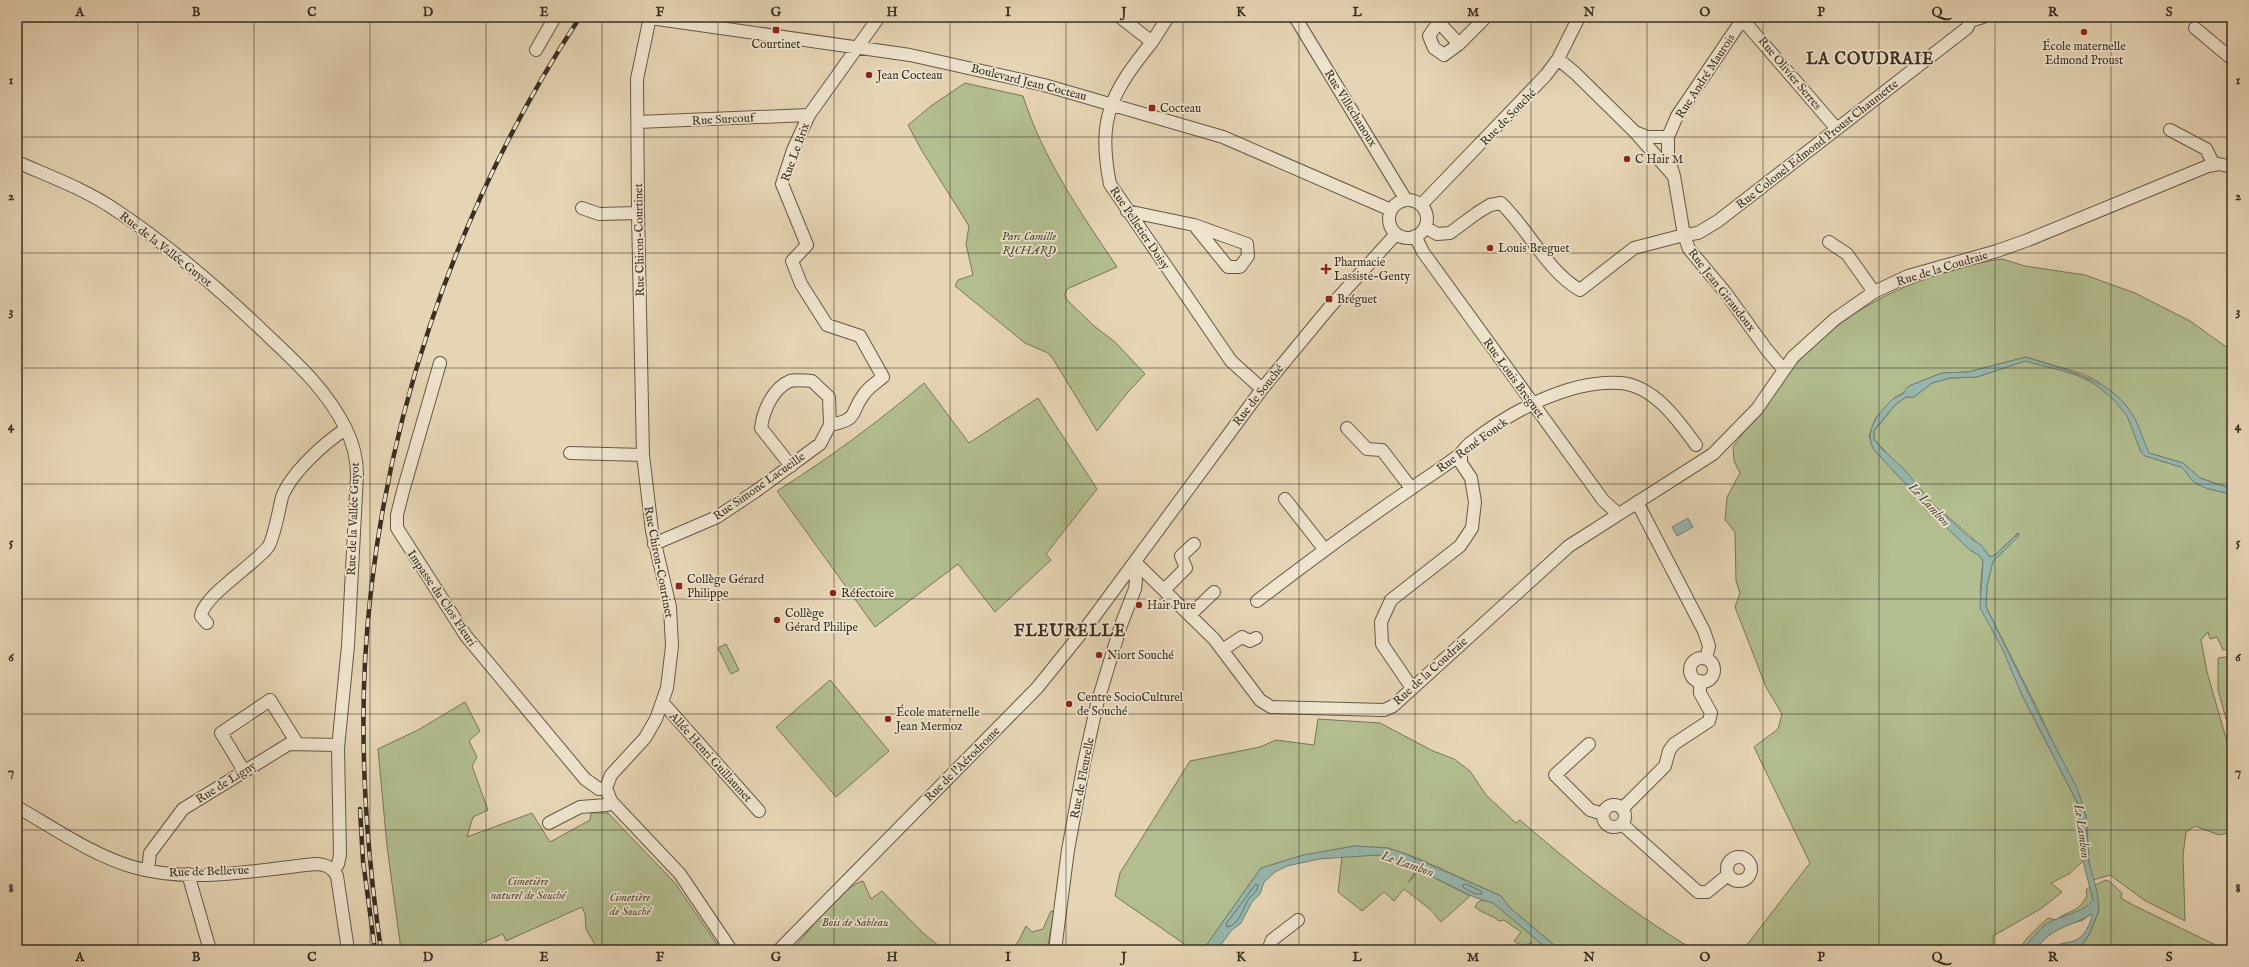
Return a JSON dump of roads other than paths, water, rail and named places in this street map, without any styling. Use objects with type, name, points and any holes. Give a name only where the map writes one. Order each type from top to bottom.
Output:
[{"type":"street","points":[[536,50],[555,17]]},
{"type":"street","name":"Rue Le Brix","points":[[830,425],[847,422],[852,417],[864,393],[883,378],[860,336],[827,325],[801,284],[792,261],[807,245],[782,184],[794,150],[809,115],[879,17]]},
{"type":"street","points":[[1120,17],[1152,42]]},
{"type":"street","name":"Rue Pelletier Doisy","points":[[1168,17],[1152,42],[1131,68],[1112,104],[1104,132],[1104,157],[1110,184],[1231,361],[1262,389]]},
{"type":"street","name":"Rue Villechanoux","points":[[1295,17],[1406,200]]},
{"type":"street","name":"Rue de Souché","points":[[1421,205],[1535,89],[1558,59],[1579,17]]},
{"type":"street","name":"Rue Colonel Edmond Proust Chaumette","points":[[1425,227],[1436,234],[1450,233],[1490,205],[1501,203],[1512,213],[1567,282],[1580,290],[1634,248],[1684,235],[1698,233],[1718,221],[1836,128],[1967,28],[1965,19],[1983,17]]},
{"type":"street","name":"Boulevard Jean Cocteau","points":[[650,18],[910,55],[987,71],[1112,104],[1223,138],[1391,210]]},
{"type":"street","name":"Rue Chiron-Courtinet","points":[[606,788],[611,775],[645,738],[663,703],[671,668],[672,621],[670,607],[654,544],[648,506],[643,455],[637,79],[650,18]]},
{"type":"street","name":"Rue Olivier Serres","points":[[1743,18],[1836,128]]},
{"type":"street","name":"Rue André Maurois","points":[[1674,176],[1668,156],[1668,137],[1677,116],[1743,18]]},
{"type":"street","points":[[1458,44],[1436,20],[1429,36],[1434,48],[1444,55],[1458,44],[1483,20]]},
{"type":"street","points":[[2195,28],[2232,59]]},
{"type":"street","points":[[1558,59],[1575,73],[1635,132],[1674,176]]},
{"type":"street","name":"Rue Surcouf","points":[[638,122],[809,115]]},
{"type":"street","points":[[2170,130],[2206,149],[2214,165]]},
{"type":"street","points":[[1635,132],[1647,137],[1668,137]]},
{"type":"street","name":"Rue de la Vallée Guyot","points":[[17,162],[75,188],[117,210],[194,269],[236,306],[307,374],[328,400],[346,429],[355,453],[357,475],[348,646],[338,745],[340,855],[338,864],[334,870]]},
{"type":"street","name":"Rue de la Coudraie","points":[[1133,564],[1164,590],[1190,615],[1222,650],[1260,700],[1271,707],[1384,710],[1393,706],[1569,546],[1685,470],[1700,463],[1721,445],[1757,409],[1793,357],[1835,319],[1874,292],[1908,276],[1997,251],[2028,240],[2214,165],[2232,167]]},
{"type":"street","name":"Rue Jean Giraudoux","points":[[1674,176],[1684,235],[1694,256],[1725,292],[1767,350],[1784,370]]},
{"type":"street","points":[[1406,200],[1413,200],[1421,205],[1426,214],[1425,227],[1415,236],[1404,237],[1396,234],[1390,224],[1391,210],[1399,202],[1406,200]]},
{"type":"street","points":[[582,208],[599,214],[638,213]]},
{"type":"street","points":[[1128,211],[1194,225]]},
{"type":"street","name":"Rue de Souché","points":[[1133,564],[1262,389],[1329,308],[1396,234]]},
{"type":"street","name":"Rue Louis Breguet","points":[[1415,236],[1423,252],[1603,500],[1618,514]]},
{"type":"street","points":[[1829,242],[1847,254],[1874,292]]},
{"type":"street","name":"Impasse du Clos Fleuri","points":[[440,363],[403,491],[397,516],[397,528],[466,636],[496,674],[585,779],[598,789],[606,788]]},
{"type":"street","points":[[791,466],[761,428],[762,417],[775,392],[791,381],[812,381],[828,397],[830,425]]},
{"type":"street","name":"Rue René Fonck","points":[[1257,601],[1411,488],[1461,454],[1468,445],[1534,404],[1557,393],[1582,386],[1622,383],[1643,391],[1664,404],[1696,445]]},
{"type":"street","name":"Rue Simone Lacueille","points":[[654,544],[717,517],[820,444],[830,425]]},
{"type":"street","points":[[1347,428],[1367,448],[1382,450],[1411,488]]},
{"type":"street","points":[[207,623],[201,616],[201,610],[221,589],[268,547],[283,496],[291,481],[327,443],[346,429]]},
{"type":"street","points":[[1696,445],[1714,447],[1721,445]]},
{"type":"street","name":"Rue de la Coudraie","points":[[1685,470],[1694,456],[1696,445]]},
{"type":"street","points":[[570,453],[643,455]]},
{"type":"street","points":[[1412,688],[1382,644],[1381,622],[1391,600],[1460,546],[1472,528],[1475,502],[1471,478],[1461,463],[1461,454]]},
{"type":"street","points":[[1285,499],[1325,550]]},
{"type":"street","points":[[1622,809],[1665,766],[1669,751],[1674,744],[1708,721],[1711,713],[1700,693],[1700,681],[1707,680],[1713,675],[1712,664],[1706,659],[1709,646],[1704,631],[1638,502]]},
{"type":"street","points":[[1164,590],[1186,568],[1181,556],[1194,544]]},
{"type":"street","name":"Rue de l'Aérodrome","points":[[779,950],[1037,688],[1118,586],[1133,564]]},
{"type":"street","name":"Rue de Fleurelle","points":[[1055,950],[1068,850],[1084,763],[1097,704],[1126,610],[1135,589],[1136,580],[1133,564]]},
{"type":"street","points":[[1118,586],[1125,599],[1126,610]]},
{"type":"street","points":[[1190,615],[1214,592]]},
{"type":"street","points":[[1222,650],[1242,636],[1250,642],[1256,638]]},
{"type":"street","points":[[244,771],[220,733],[270,700],[296,743]]},
{"type":"street","name":"Allée Henri Guillaumet","points":[[663,703],[759,810]]},
{"type":"street","name":"Rue de Ligny","points":[[148,870],[150,853],[183,809],[289,744],[338,745]]},
{"type":"street","points":[[1589,744],[1555,775],[1590,810],[1602,814]]},
{"type":"street","points":[[606,788],[611,801],[688,884],[731,950]]},
{"type":"street","points":[[549,822],[580,807],[607,805],[611,801]]},
{"type":"street","points":[[1612,805],[1622,809],[1625,815],[1622,824],[1616,827],[1609,826],[1604,822],[1602,814],[1606,808],[1612,805]]},
{"type":"street","name":"Rue de Bellevue","points":[[17,807],[101,854],[133,867],[148,870],[188,874],[221,874],[315,864],[327,866],[334,870]]},
{"type":"street","points":[[1622,824],[1698,892],[1707,892],[1728,875]]},
{"type":"street","points":[[334,870],[339,883],[348,950]]},
{"type":"street","points":[[188,874],[210,950]]},
{"type":"street","points":[[1268,950],[1272,940],[1298,920]]},
{"type":"water","name":"Le Lambon","points":[[2026,357],[2073,372],[2088,378],[2102,385],[2127,406],[2136,421],[2149,453],[2183,463],[2200,478],[2232,489],[2232,494],[2212,490],[2197,484],[2181,467],[2145,456],[2141,452],[2127,416],[2114,400],[2095,384],[2082,376],[2025,361],[1977,377],[1950,378],[1932,383],[1914,397],[1906,397],[1896,404],[1874,430],[1874,439],[1881,448],[1907,472],[1931,503],[1970,538],[1981,545],[1990,557],[1995,555],[2019,533],[2018,537],[1993,561],[1987,586],[1986,607],[2077,788],[2086,816],[2089,863],[2097,891],[2099,910],[2089,935],[2078,950],[2051,950],[2059,944],[2074,941],[2081,937],[2089,926],[2092,914],[2055,931],[2035,950],[2023,950],[2046,924],[2083,908],[2093,900],[2083,861],[2078,804],[2022,695],[2002,648],[1980,608],[1983,561],[1979,555],[1970,550],[1939,520],[1927,511],[1920,499],[1874,450],[1870,436],[1871,429],[1878,416],[1893,399],[1904,393],[1909,386],[1942,373],[1968,372]]},
{"type":"water","points":[[1688,518],[1693,527],[1677,536],[1672,527]]},
{"type":"water","name":"Le Lambon","points":[[1355,846],[1388,848],[1403,853],[1501,896],[1509,907],[1560,950],[1549,950],[1493,903],[1474,897],[1398,860],[1377,855],[1319,859],[1287,866],[1275,872],[1264,882],[1260,894],[1252,902],[1241,923],[1231,931],[1217,950],[1203,950],[1261,868],[1304,855]]},
{"type":"railway","points":[[381,950],[368,842],[363,734],[365,661],[373,575],[386,491],[406,407],[430,325],[460,245],[495,166],[535,90],[580,17]]},
{"type":"railway","points":[[360,809],[363,861],[375,950]]},
{"type":"place","name":"Courtinet","points":[[776,30]]},
{"type":"place","name":"École maternelle Edmond Proust","points":[[2084,32]]},
{"type":"place","name":"Jean Cocteau","points":[[869,75]]},
{"type":"place","name":"Cocteau","points":[[1152,108]]},
{"type":"place","name":"C Hair M","points":[[1627,159]]},
{"type":"place","name":"Louis Breguet","points":[[1490,248]]},
{"type":"place","name":"Pharmacie Lassiste-Genty","points":[[1326,269]]},
{"type":"place","name":"Bréguet","points":[[1329,299]]},
{"type":"place","name":"Collège Gérard Philippe","points":[[679,586]]},
{"type":"place","name":"Réfectoire","points":[[833,593]]},
{"type":"place","name":"Hair Pure","points":[[1139,605]]},
{"type":"place","name":"Collège Gérard Philipe","points":[[777,620]]},
{"type":"place","name":"Niort Souché","points":[[1099,655]]},
{"type":"place","name":"Centre SocioCulturel de Souché","points":[[1069,704]]},
{"type":"place","name":"École maternelle Jean Mermoz","points":[[888,719]]},
{"type":"district","name":"LA COUDRAIE","points":[[1870,58]]},
{"type":"district","name":"FLEURELLE","points":[[1070,630]]},
{"type":"park label","name":"Parc Camille RICHARD","points":[[1029,243]]},
{"type":"park label","name":"Cimetière naturel de Souché","points":[[528,888]]},
{"type":"park label","name":"Cimetière de Souché","points":[[630,904]]},
{"type":"park label","name":"Bois de Sableau","points":[[855,922]]}]
